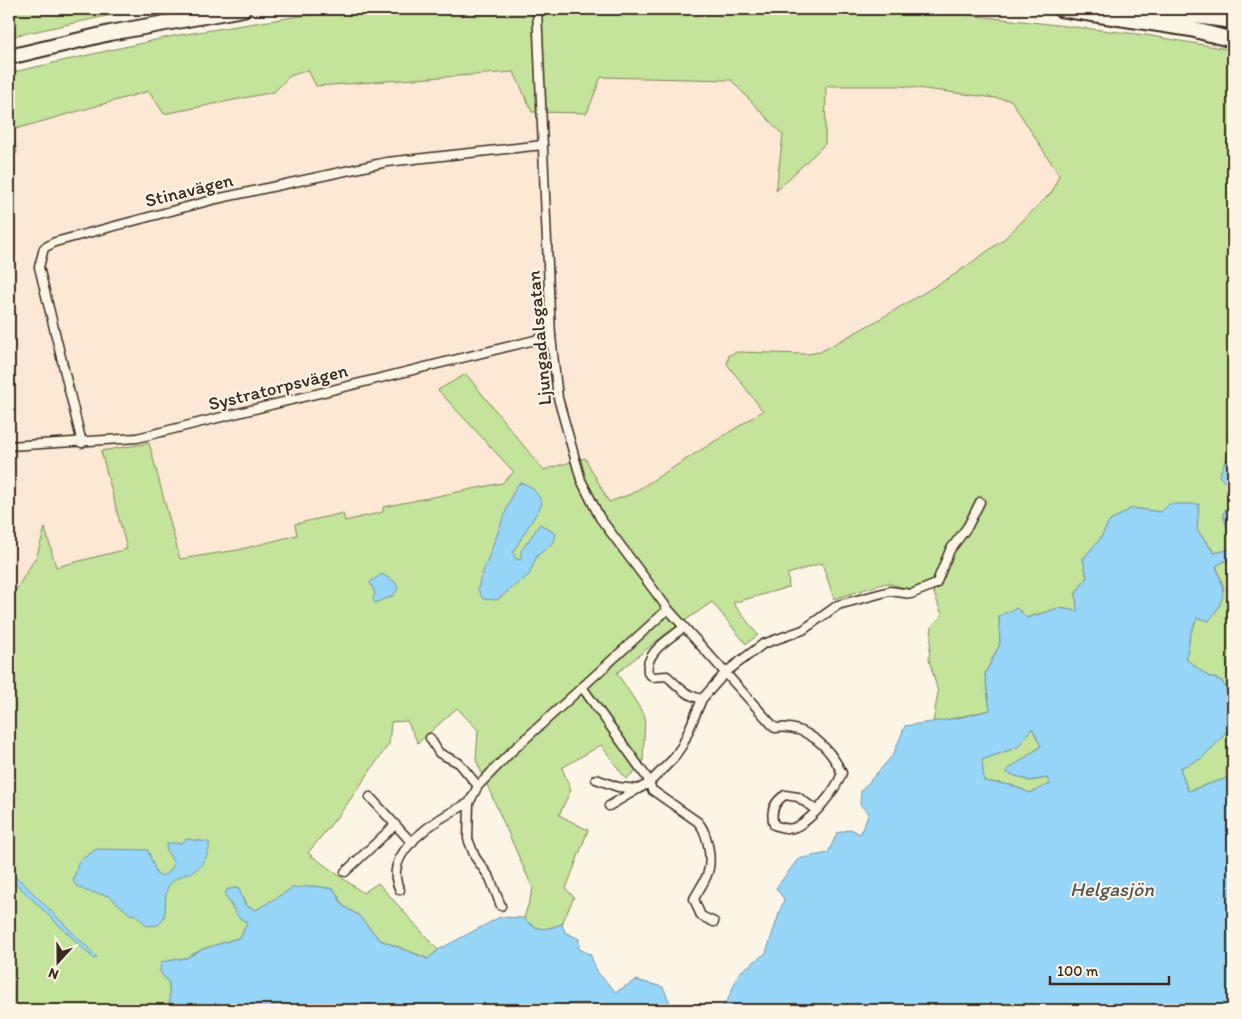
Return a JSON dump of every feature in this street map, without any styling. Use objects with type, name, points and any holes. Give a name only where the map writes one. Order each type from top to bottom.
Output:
[{"type":"highway","points":[[9,48],[57,36],[197,9]]},
{"type":"highway","points":[[9,57],[110,33],[243,9]]},
{"type":"highway","points":[[1060,9],[1191,29],[1233,40]]},
{"type":"main road","points":[[1135,9],[1233,22]]},
{"type":"main road","points":[[1191,29],[1233,34]]},
{"type":"street","name":"Ljungadalsgatan","points":[[537,9],[551,336],[558,398],[581,480],[600,518],[668,609],[775,728],[789,726],[806,732],[825,748],[837,762],[842,773],[838,784],[816,810],[794,828],[782,828],[774,825],[772,817],[778,800],[785,795],[798,797],[816,810]]},
{"type":"street","name":"Stinavägen","points":[[82,443],[39,267],[44,248],[56,242],[216,199],[386,162],[543,145]]},
{"type":"street","name":"Systratorpsvägen","points":[[9,446],[82,443],[137,438],[551,336]]},
{"type":"street","points":[[609,806],[648,784],[673,759],[683,744],[702,699],[726,672],[763,644],[803,630],[838,605],[890,591],[911,594],[936,584],[950,550],[968,526],[980,502]]},
{"type":"street","points":[[500,906],[490,878],[475,857],[468,839],[469,803],[478,786],[512,751],[668,609]]},
{"type":"street","points":[[684,627],[656,650],[649,659],[648,673],[653,676],[668,676],[688,696],[702,699]]},
{"type":"street","points":[[582,687],[648,779],[648,784],[659,796],[704,828],[707,842],[708,874],[694,899],[701,916],[714,922]]},
{"type":"street","points":[[430,738],[439,753],[459,763],[478,786]]},
{"type":"street","points":[[596,779],[618,787],[638,789]]},
{"type":"street","points":[[370,797],[412,843]]},
{"type":"street","points":[[400,890],[395,882],[397,860],[441,816],[469,803]]},
{"type":"street","points":[[346,872],[395,824]]},
{"type":"shaded area","points":[[308,70],[317,86],[515,72],[533,112],[587,113],[601,77],[731,80],[783,136],[776,190],[825,144],[826,86],[901,86],[1011,100],[1059,175],[1052,192],[1004,240],[972,263],[832,346],[820,352],[807,354],[737,352],[733,375],[763,411],[631,494],[608,502],[585,458],[543,470],[465,374],[438,390],[515,473],[502,483],[383,507],[383,512],[345,521],[342,513],[296,524],[298,535],[238,550],[180,559],[149,443],[102,452],[127,549],[56,567],[45,529],[37,555],[9,599],[9,156],[17,153],[12,130],[149,91],[274,92],[290,76]]},
{"type":"green space","points":[[9,9],[139,9],[9,37]]},
{"type":"green space","points":[[381,9],[915,9],[1146,35],[1233,50],[1233,443],[1219,476],[1233,490],[1233,497],[1223,514],[1233,549],[1215,553],[1197,530],[1161,512],[1132,508],[1109,522],[1100,539],[1083,559],[1087,577],[1076,593],[1077,611],[1059,608],[1026,618],[999,616],[1000,644],[985,674],[990,710],[933,723],[938,692],[929,659],[932,626],[942,615],[931,585],[909,589],[886,583],[834,599],[822,563],[788,574],[789,587],[733,603],[758,635],[746,644],[712,602],[663,636],[617,673],[645,716],[643,764],[626,779],[601,745],[562,768],[571,790],[559,815],[588,830],[566,889],[574,897],[562,924],[551,928],[537,928],[528,923],[524,918],[533,889],[476,760],[478,730],[457,708],[418,743],[407,721],[391,722],[389,744],[345,807],[308,853],[363,893],[378,883],[438,950],[429,959],[380,940],[358,915],[343,906],[334,889],[313,886],[256,910],[248,908],[237,888],[227,890],[227,895],[233,909],[247,922],[241,937],[203,949],[186,958],[167,961],[160,972],[169,983],[170,1010],[9,1010],[9,599],[37,555],[45,528],[56,567],[127,549],[101,451],[149,443],[180,559],[238,550],[297,535],[295,524],[343,513],[345,521],[383,512],[383,507],[502,483],[514,472],[438,390],[466,374],[543,470],[585,458],[609,502],[631,494],[763,411],[727,364],[729,355],[737,352],[807,354],[820,352],[957,273],[1003,240],[1052,192],[1059,175],[1011,100],[901,86],[826,86],[825,144],[776,191],[783,135],[731,80],[601,77],[587,113],[532,112],[514,72],[316,86],[308,70],[290,76],[274,92],[164,114],[149,91],[12,130],[17,153],[9,156],[9,73],[173,36],[300,16]]},
{"type":"green space","points":[[1231,558],[1233,559],[1233,704],[1222,681],[1208,676],[1186,660],[1190,635],[1197,618],[1224,589],[1216,565]]},
{"type":"green space","points":[[1233,723],[1233,776],[1188,791],[1180,768],[1210,750]]},
{"type":"green space","points":[[1032,728],[1041,746],[1006,772],[1030,781],[1047,778],[1050,784],[1030,793],[1011,785],[984,781],[981,760],[1018,747]]},
{"type":"water","points":[[1233,443],[1233,490],[1219,476]]},
{"type":"water","points":[[522,483],[534,490],[542,504],[513,552],[516,559],[521,560],[521,551],[540,524],[556,534],[554,542],[537,556],[529,575],[497,600],[483,599],[478,589],[480,580],[512,495],[518,484]]},
{"type":"water","points":[[1233,497],[1233,546],[1223,514]]},
{"type":"water","name":"Helgasjön","points":[[1169,504],[1199,504],[1197,530],[1214,553],[1233,549],[1233,559],[1230,558],[1216,566],[1223,595],[1219,606],[1209,621],[1197,618],[1190,635],[1186,659],[1208,676],[1222,681],[1233,704],[1233,723],[1220,740],[1201,759],[1180,768],[1188,791],[1233,776],[1233,1010],[720,1010],[728,999],[739,973],[766,953],[784,899],[776,888],[798,859],[828,853],[837,833],[851,829],[860,834],[869,813],[860,805],[861,791],[893,755],[905,726],[958,718],[990,710],[985,674],[1000,644],[999,616],[1017,608],[1027,618],[1059,608],[1077,611],[1076,593],[1087,577],[1083,559],[1100,539],[1109,522],[1132,508],[1161,512]],"holes":[[[1032,728],[1041,746],[1005,772],[1030,781],[1047,778],[1050,784],[1030,793],[1011,785],[984,781],[982,760],[1018,747]]]},
{"type":"water","points":[[382,574],[395,582],[398,588],[393,596],[375,603],[373,599],[375,593],[370,582]]},
{"type":"water","points":[[186,839],[209,842],[208,852],[199,868],[177,878],[168,887],[164,916],[158,925],[147,926],[136,915],[130,914],[109,896],[86,891],[77,886],[73,881],[79,861],[97,849],[148,850],[157,875],[162,876],[170,871],[174,864],[166,849],[167,843],[181,843]]},
{"type":"water","points":[[13,876],[21,881],[97,957],[94,959],[11,879]]},
{"type":"water","points":[[313,886],[334,889],[343,906],[358,915],[380,940],[428,959],[438,950],[500,917],[524,918],[528,923],[542,929],[562,924],[565,932],[579,939],[579,949],[590,954],[598,973],[616,992],[636,980],[663,987],[673,1010],[170,1010],[169,983],[160,972],[161,962],[186,958],[203,949],[241,937],[247,922],[239,918],[225,895],[227,890],[239,889],[245,905],[256,910],[292,888]]}]
